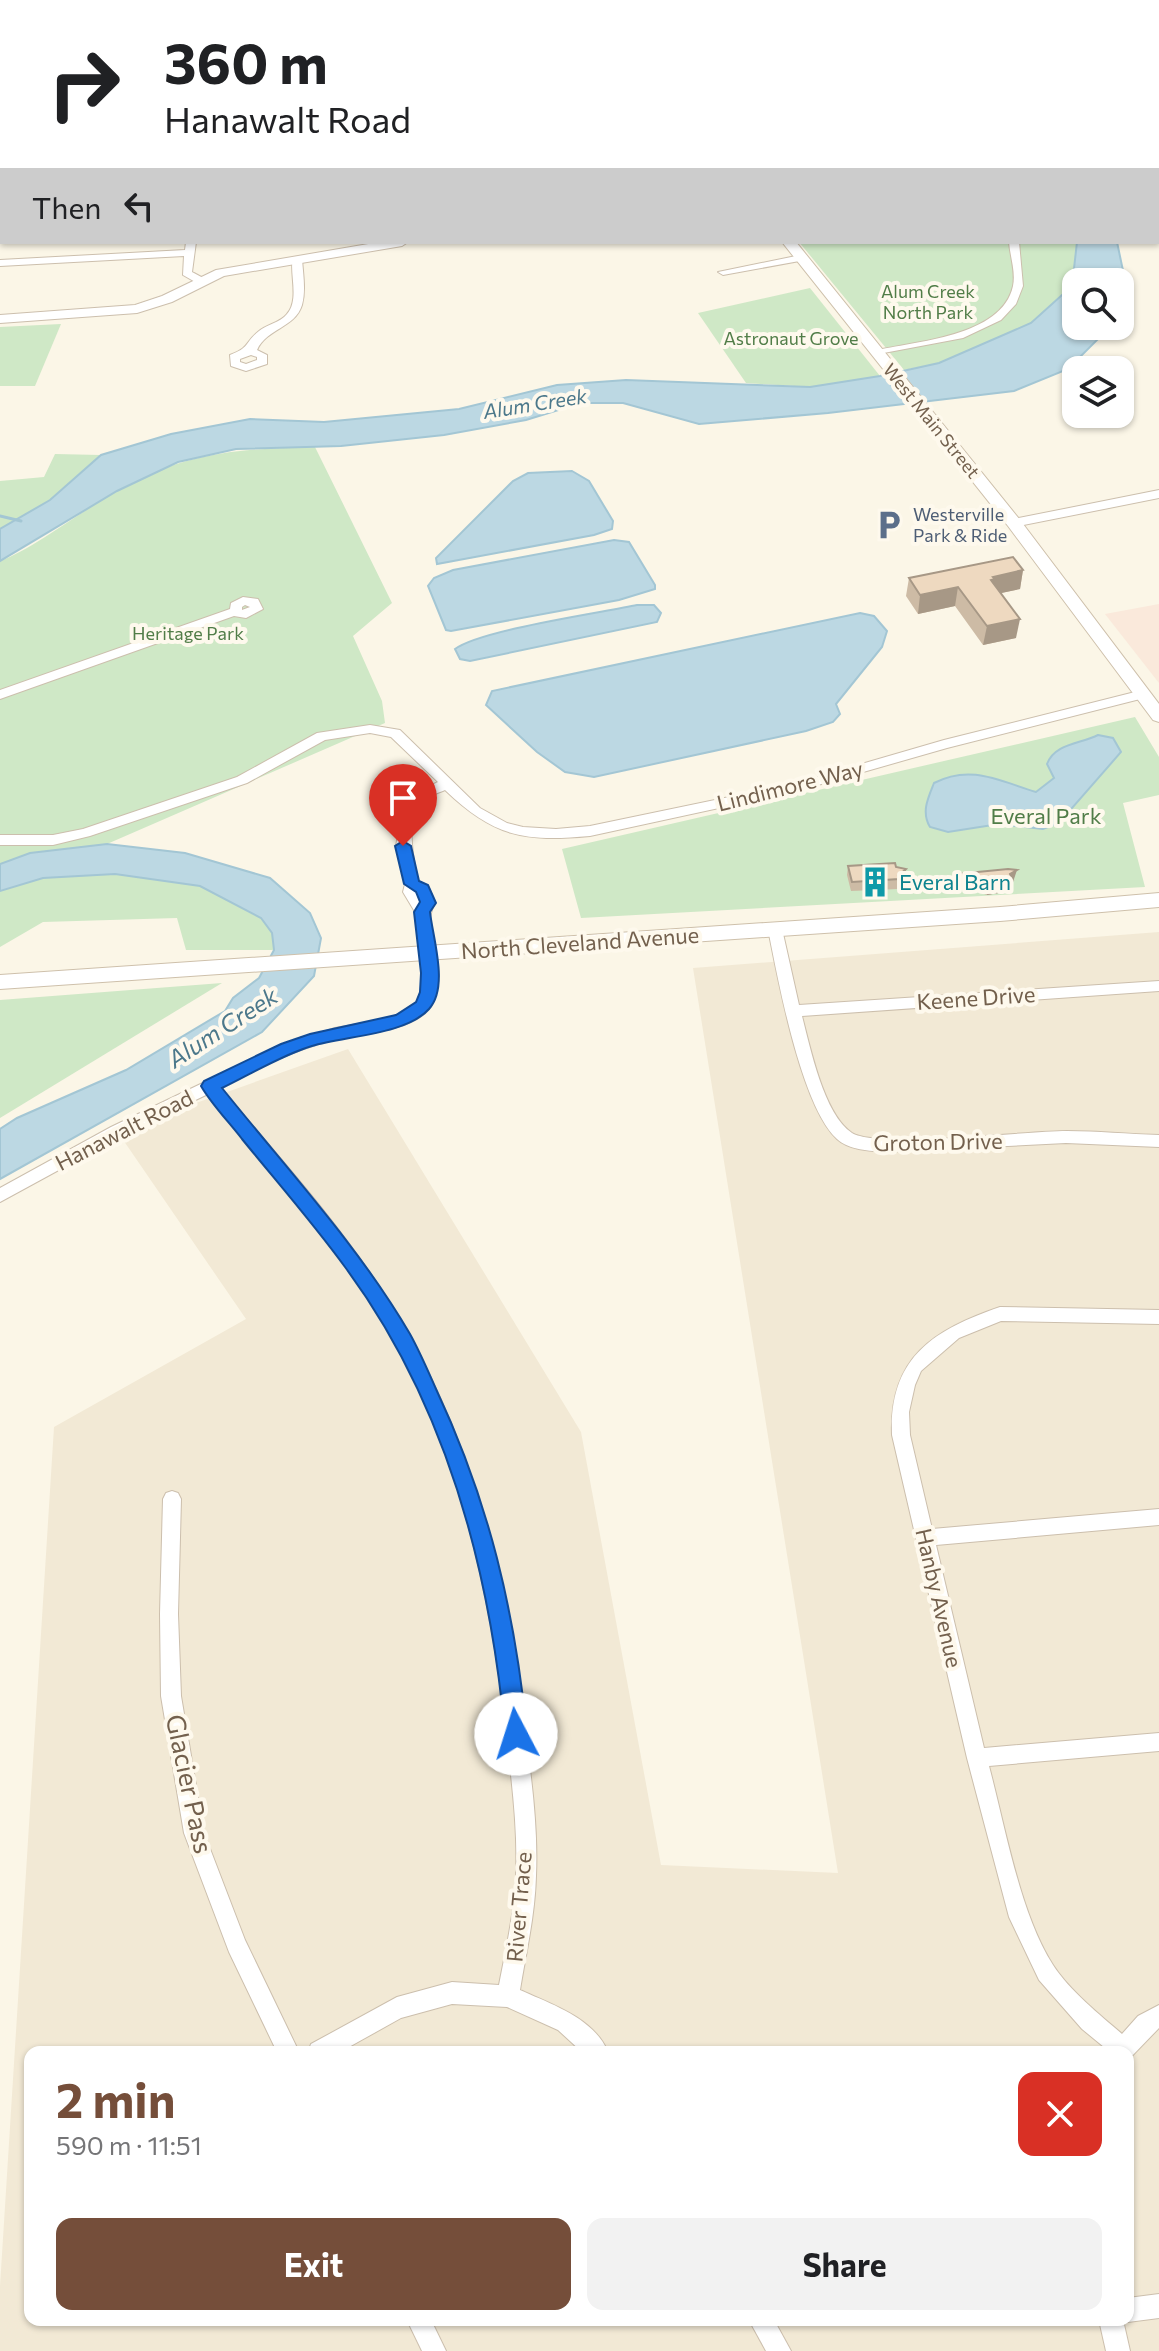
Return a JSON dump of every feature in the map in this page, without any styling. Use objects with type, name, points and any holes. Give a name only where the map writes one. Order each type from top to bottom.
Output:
[{"type":"main road","name":"West Main Street","points":[[790,244],[1014,523],[1159,716]]},
{"type":"main road","name":"North Cleveland Avenue","points":[[0,982],[1159,900]]},
{"type":"street","points":[[0,319],[137,309],[167,299],[201,281],[236,270],[390,244]]},
{"type":"street","points":[[880,357],[944,340],[997,320],[1011,305],[1018,285],[1014,244]]},
{"type":"street","points":[[0,263],[190,248],[187,273],[201,281]]},
{"type":"street","points":[[723,272],[801,258]]},
{"type":"street","points":[[251,351],[255,337],[294,314],[297,306],[297,259]]},
{"type":"street","points":[[1014,523],[1159,494]]},
{"type":"street","points":[[0,695],[236,611]]},
{"type":"street","name":"Lindimore Way","points":[[0,840],[53,840],[99,828],[242,780],[322,736],[351,729],[395,733],[475,811],[502,826],[523,832],[556,834],[590,831],[797,787],[954,741],[1143,694]]},
{"type":"street","name":"Hanawalt Road","points":[[0,1196],[77,1152],[310,1040],[388,1024],[414,1014],[423,1006],[429,992],[422,912],[410,892],[412,884],[403,846],[410,807],[416,798],[446,784]]},
{"type":"street","name":"Groton Drive","points":[[775,929],[793,1011],[829,1121],[845,1137],[867,1145],[1066,1137],[1159,1141]]},
{"type":"street","name":"Keene Drive","points":[[793,1011],[1159,986]]},
{"type":"street","name":"River Trace","points":[[210,1086],[353,1263],[403,1340],[451,1443],[484,1543],[511,1678],[524,1818],[526,1876],[520,1934],[508,1996]]},
{"type":"street","name":"Hanby Avenue","points":[[1118,2046],[1046,1973],[1019,1917],[977,1758],[925,1538],[901,1435],[900,1412],[906,1385],[915,1366],[927,1353],[953,1333],[1000,1314],[1159,1317]]},
{"type":"street","name":"Glacier Pass","points":[[172,1499],[169,1614],[171,1696],[194,1833],[236,1945],[285,2046]]},
{"type":"street","points":[[925,1538],[1159,1517]]},
{"type":"street","points":[[977,1758],[1159,1742]]},
{"type":"street","points":[[330,2046],[397,2008],[452,1993],[508,1996],[566,2022],[591,2046]]},
{"type":"street","points":[[1126,2046],[1146,2024],[1159,2016]]},
{"type":"street","points":[[1134,2309],[1159,2306]]},
{"type":"street","points":[[422,2326],[434,2351]]},
{"type":"street","points":[[764,2326],[779,2351]]},
{"type":"street","points":[[1112,2326],[1118,2351]]},
{"type":"shaded area","points":[[1159,604],[1159,683],[1105,614]]},
{"type":"shaded area","points":[[1159,932],[1159,2351],[0,2351],[0,2286],[54,1427],[246,1319],[117,1131],[348,1049],[581,1432],[661,1865],[838,1873],[693,968]]},
{"type":"green space","name":"Alum Creek North Park","points":[[801,244],[1077,244],[1074,268],[1062,268],[1062,295],[1031,323],[939,363],[904,370]]},
{"type":"green space","name":"Astronaut Grove","points":[[810,288],[880,376],[810,387],[746,383],[698,313]]},
{"type":"green space","points":[[61,324],[35,386],[0,386],[0,327]]},
{"type":"green space","name":"Heritage Park","points":[[315,447],[392,603],[353,636],[382,701],[385,723],[107,844],[30,853],[0,864],[0,561],[28,547],[115,492],[164,468],[212,455]]},
{"type":"green space","points":[[55,454],[101,455],[50,500],[0,529],[0,481],[44,477]]},
{"type":"green space","name":"Everal Park","points":[[1135,717],[1159,757],[1159,795],[1123,803],[1145,887],[581,918],[562,849]]},
{"type":"green space","points":[[115,874],[200,886],[261,918],[272,933],[274,950],[186,950],[177,918],[43,922],[0,947],[0,891],[43,878]]},
{"type":"green space","points":[[222,983],[0,1118],[0,1000]]},
{"type":"water","points":[[1077,244],[1117,244],[1122,268],[1074,268]]},
{"type":"water","name":"Alum Creek","points":[[1062,295],[1062,340],[1097,340],[1081,356],[1062,356],[1062,371],[1014,391],[828,413],[699,424],[623,403],[581,403],[526,420],[444,435],[341,446],[236,449],[178,462],[117,491],[0,561],[0,529],[50,500],[101,455],[171,434],[250,419],[324,422],[459,409],[557,385],[626,380],[810,387],[939,363],[1031,323]]},
{"type":"water","points":[[572,471],[589,481],[613,521],[612,529],[437,564],[436,558],[513,481],[528,473]]},
{"type":"water","points":[[614,540],[629,542],[655,589],[619,600],[451,631],[446,630],[428,586],[434,578],[453,570]]},
{"type":"water","points":[[637,605],[654,605],[661,613],[657,622],[470,661],[460,659],[455,649],[489,635]]},
{"type":"water","points":[[860,613],[874,616],[887,631],[882,647],[836,704],[840,714],[833,722],[806,731],[594,777],[565,772],[537,752],[486,705],[492,691]]},
{"type":"water","points":[[1098,735],[1113,738],[1121,752],[1059,823],[1043,829],[999,824],[948,832],[930,827],[926,810],[934,783],[960,775],[985,776],[1036,792],[1054,778],[1047,764],[1056,752]]},
{"type":"water","name":"Alum Creek","points":[[107,844],[185,853],[270,878],[310,913],[321,938],[314,976],[262,1032],[0,1179],[0,1129],[17,1118],[126,1070],[225,1011],[233,998],[259,978],[274,950],[272,933],[261,918],[200,886],[115,874],[43,878],[0,891],[0,864],[30,853]]},
{"type":"building","points":[[1013,557],[1023,570],[991,580],[1020,619],[987,626],[958,587],[920,595],[909,578]]},
{"type":"building","points":[[895,863],[896,867],[906,869],[898,876],[899,879],[852,882],[848,866]]},
{"type":"building","points":[[1017,870],[1010,874],[1012,881],[989,885],[957,874]]},
{"type":"waterway","points":[[0,516],[21,521]]},
{"type":"place","name":"Westerville Park & Ride","points":[[889,525]]},
{"type":"place","name":"Everal Barn","points":[[875,882]]},
{"type":"route","points":[[403,846],[412,884],[423,889],[428,903],[422,912],[429,973],[429,992],[423,1006],[407,1018],[388,1024],[310,1040],[210,1086],[353,1263],[403,1340],[451,1443],[489,1557],[511,1678],[516,1734]]}]
